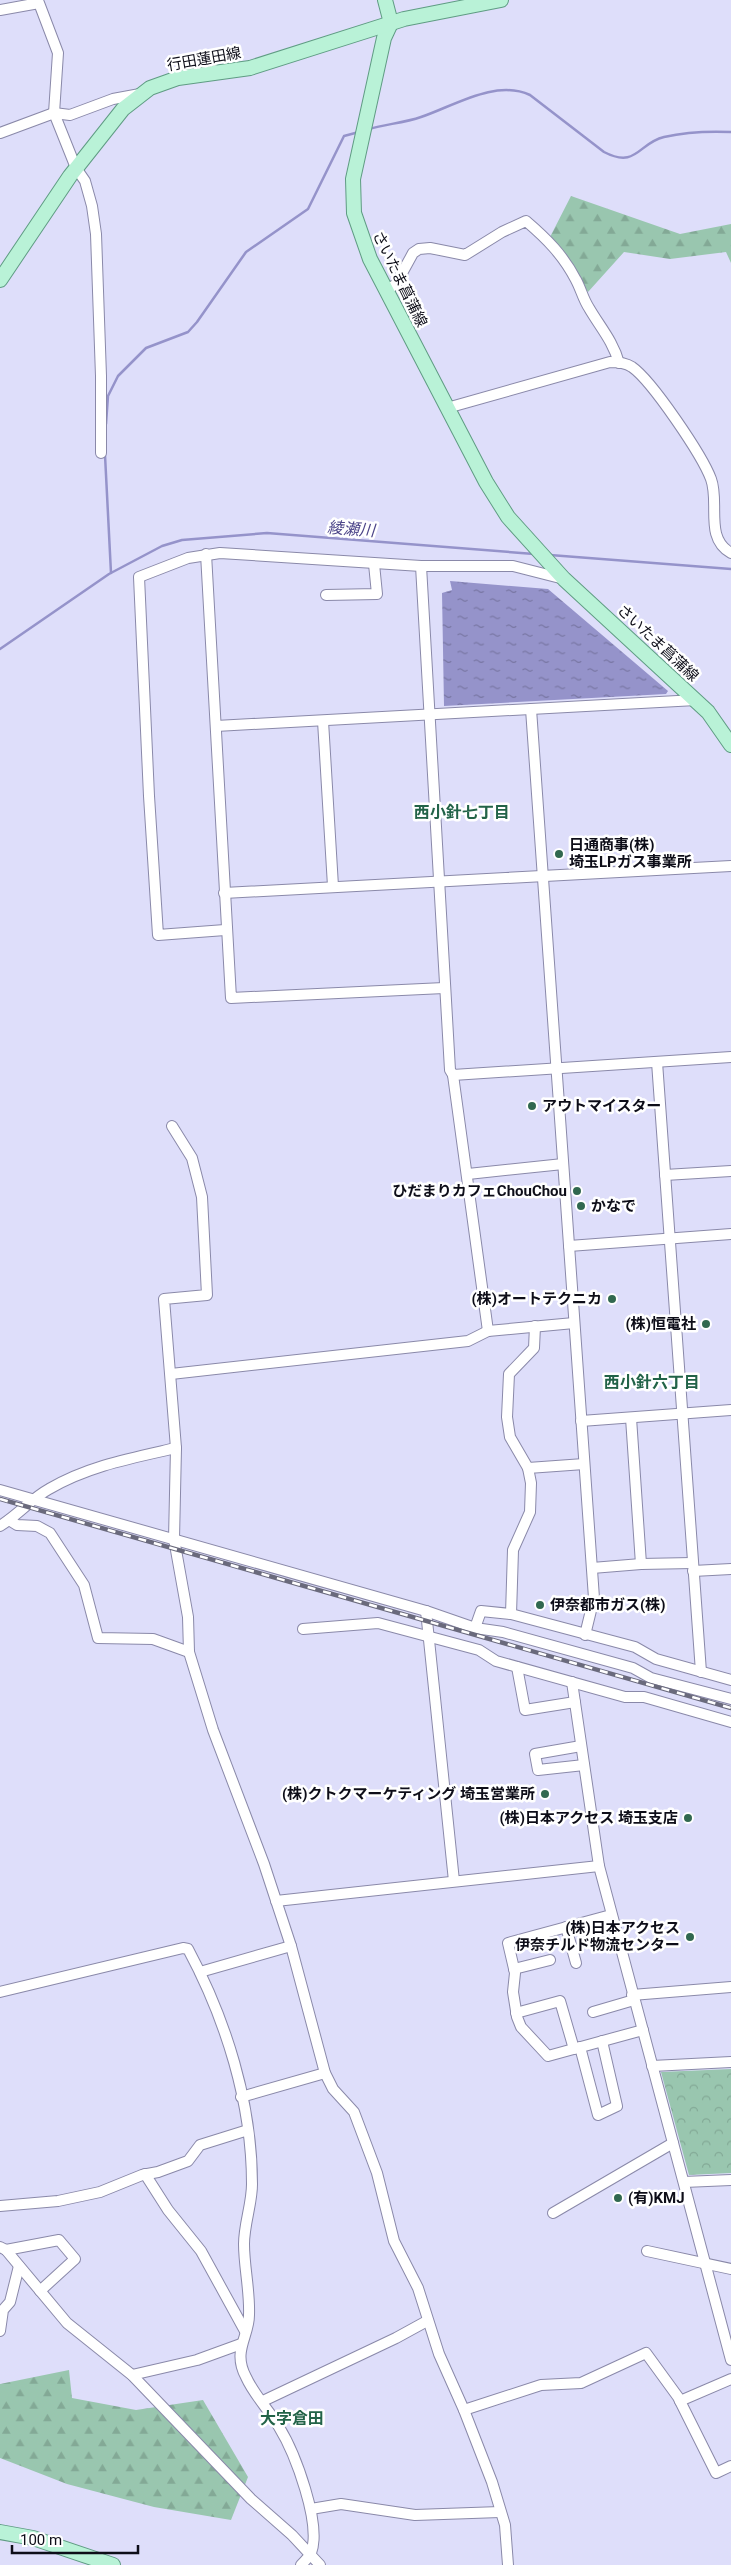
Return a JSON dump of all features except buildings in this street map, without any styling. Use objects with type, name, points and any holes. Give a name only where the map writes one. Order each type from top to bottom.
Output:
[{"type":"main road","points":[[385,0],[391,23]]},
{"type":"main road","name":"行田蓮田線","points":[[0,280],[36,224],[76,168],[123,110],[140,94],[164,82],[250,68],[391,23],[501,0]]},
{"type":"main road","name":"さいたま菖蒲線","points":[[391,23],[384,38],[353,179],[352,198],[354,213],[362,243],[498,502],[531,545],[560,575],[696,700],[716,722],[731,744]]},
{"type":"main road","points":[[0,2532],[32,2538],[113,2565]]},
{"type":"street","points":[[0,10],[39,3],[58,53],[54,113],[76,168],[85,181],[92,206],[96,234],[101,376],[101,453]]},
{"type":"street","points":[[0,133],[54,113],[70,115],[114,99],[140,94]]},
{"type":"street","points":[[386,291],[396,284],[413,253],[419,249],[430,248],[465,254],[502,232],[526,221],[542,233],[559,251],[577,282],[589,309],[615,348],[619,362]]},
{"type":"street","points":[[447,408],[610,362],[631,365],[643,376],[674,417],[712,480],[717,538],[722,548],[731,553]]},
{"type":"street","points":[[225,930],[158,935],[148,796],[140,577],[165,566],[206,554],[220,553],[374,564],[513,566],[560,575]]},
{"type":"street","points":[[206,554],[225,930],[231,998],[444,988]]},
{"type":"street","points":[[326,595],[377,594],[374,564]]},
{"type":"street","points":[[421,566],[450,1070],[453,1075],[468,1174],[488,1331]]},
{"type":"street","points":[[216,726],[696,700]]},
{"type":"street","points":[[531,710],[594,1598],[585,1635]]},
{"type":"street","points":[[323,721],[333,886]]},
{"type":"street","points":[[224,892],[731,866]]},
{"type":"street","points":[[453,1075],[731,1057]]},
{"type":"street","points":[[657,1062],[701,1672]]},
{"type":"street","points":[[172,1126],[192,1158],[202,1197],[207,1295],[164,1298],[176,1448],[174,1539],[188,1617],[189,1652],[212,1730],[264,1864],[291,1946],[325,2073],[333,2089],[354,2112],[377,2173],[394,2241],[418,2288],[439,2354],[464,2410],[492,2482],[505,2525],[508,2565]]},
{"type":"street","points":[[468,1174],[563,1164]]},
{"type":"street","points":[[665,1175],[731,1171]]},
{"type":"street","points":[[568,1246],[731,1234]]},
{"type":"street","points":[[171,1374],[468,1342],[488,1331],[574,1323]]},
{"type":"street","points":[[512,1614],[513,1550],[530,1512],[531,1482],[528,1468],[510,1436],[507,1409],[509,1374],[534,1348],[535,1326]]},
{"type":"street","points":[[581,1421],[731,1410]]},
{"type":"street","points":[[631,1418],[642,1564]]},
{"type":"street","points":[[4,1523],[47,1490],[74,1475],[110,1463],[176,1448]]},
{"type":"street","points":[[528,1468],[584,1464]]},
{"type":"street","points":[[0,1490],[426,1610],[475,1628],[512,1634],[633,1668],[651,1678],[731,1699]]},
{"type":"street","points":[[4,1523],[37,1526],[50,1533],[84,1585],[98,1638],[153,1639],[189,1652]]},
{"type":"street","points":[[592,1568],[642,1564],[731,1569]]},
{"type":"street","points":[[426,1610],[454,1881]]},
{"type":"street","points":[[475,1628],[481,1610],[512,1614],[635,1647],[656,1659],[731,1680]]},
{"type":"street","points":[[302,1629],[378,1623],[479,1650],[496,1662],[625,1697],[644,1697],[731,1722]]},
{"type":"street","points":[[517,1667],[525,1710],[575,1702]]},
{"type":"street","points":[[572,1682],[599,1866],[632,1997],[674,2143],[731,2360]]},
{"type":"street","points":[[581,1746],[535,1754],[538,1770],[584,1765]]},
{"type":"street","points":[[276,1901],[599,1866]]},
{"type":"street","points":[[611,1915],[508,1943],[514,1969],[513,1992],[516,2013],[521,2027],[548,2056],[643,2030]]},
{"type":"street","points":[[566,1927],[576,1963]]},
{"type":"street","points":[[200,1972],[291,1946]]},
{"type":"street","points":[[0,1992],[183,1948],[188,1949],[200,1972],[231,2050],[248,2130],[252,2186],[244,2243],[250,2317],[241,2344],[241,2361],[245,2377],[263,2401],[290,2448],[311,2509],[313,2536],[310,2554],[301,2565]]},
{"type":"street","points":[[514,1969],[550,1960]]},
{"type":"street","points":[[593,2012],[632,1997],[731,1987]]},
{"type":"street","points":[[516,2013],[560,2001],[598,2115],[617,2106],[602,2041]]},
{"type":"street","points":[[652,2066],[731,2062]]},
{"type":"street","points":[[241,2097],[325,2073]]},
{"type":"street","points":[[0,2206],[58,2201],[100,2192],[145,2174],[188,2161],[200,2145],[248,2130]]},
{"type":"street","points":[[553,2213],[674,2143]]},
{"type":"street","points":[[145,2174],[168,2210],[201,2251],[245,2331]]},
{"type":"street","points":[[684,2182],[731,2180]]},
{"type":"street","points":[[3,2249],[59,2240],[75,2259],[40,2291]]},
{"type":"street","points":[[3,2249],[68,2323],[132,2375],[251,2499],[320,2565]]},
{"type":"street","points":[[647,2251],[731,2269]]},
{"type":"street","points":[[0,2331],[3,2310],[10,2302],[19,2266]]},
{"type":"street","points":[[263,2401],[428,2321]]},
{"type":"street","points":[[132,2375],[197,2360],[241,2344]]},
{"type":"street","points":[[464,2410],[541,2384],[581,2382],[646,2353],[680,2401],[716,2473],[731,2466]]},
{"type":"street","points":[[680,2401],[731,2379]]},
{"type":"street","points":[[311,2509],[341,2504],[415,2514],[500,2512]]},
{"type":"green space","points":[[571,196],[680,234],[731,224],[731,263],[726,252],[670,259],[624,252],[588,292],[549,239]]},
{"type":"green space","points":[[731,2069],[731,2173],[689,2175],[661,2072]]},
{"type":"green space","points":[[69,2370],[72,2398],[136,2410],[203,2400],[248,2477],[231,2520],[154,2507],[67,2484],[0,2458],[0,2384]]},
{"type":"water","points":[[450,581],[548,589],[668,691],[666,694],[444,706],[442,593],[452,590]]},
{"type":"waterway","points":[[369,129],[415,119],[475,96],[503,90],[517,91],[530,95],[604,152],[624,158],[637,153],[648,144],[664,137],[698,132],[731,132]]},
{"type":"waterway","points":[[106,424],[108,396],[118,376],[146,348],[188,332],[246,252],[308,209],[344,136],[359,132]]},
{"type":"waterway","points":[[105,455],[111,573]]},
{"type":"waterway","name":"綾瀬川","points":[[0,649],[109,574],[162,546],[182,540],[267,533],[534,554]]},
{"type":"waterway","name":"綾瀬川","points":[[550,555],[731,569]]},
{"type":"railway","points":[[0,1499],[731,1708]]},
{"type":"place","name":"日通商事(株) 埼玉LPガス事業所","points":[[559,854]]},
{"type":"place","name":"アウトマイスター","points":[[532,1106]]},
{"type":"place","name":"ひだまりカフェChouChou","points":[[577,1191]]},
{"type":"place","name":"かなで","points":[[581,1206]]},
{"type":"place","name":"(株)オートテクニカ","points":[[612,1299]]},
{"type":"place","name":"(株)恒電社","points":[[706,1324]]},
{"type":"place","name":"伊奈都市ガス(株)","points":[[540,1605]]},
{"type":"place","name":"(株)クトクマーケティング 埼玉営業所","points":[[545,1794]]},
{"type":"place","name":"(株)日本アクセス 埼玉支店","points":[[688,1818]]},
{"type":"place","name":"(株)日本アクセス 伊奈チルド物流センター","points":[[690,1937]]},
{"type":"place","name":"(有)KMJ","points":[[618,2198]]},
{"type":"district","name":"西小針七丁目","points":[[462,812]]},
{"type":"district","name":"西小針六丁目","points":[[652,1382]]},
{"type":"district","name":"大字倉田","points":[[292,2418]]}]
